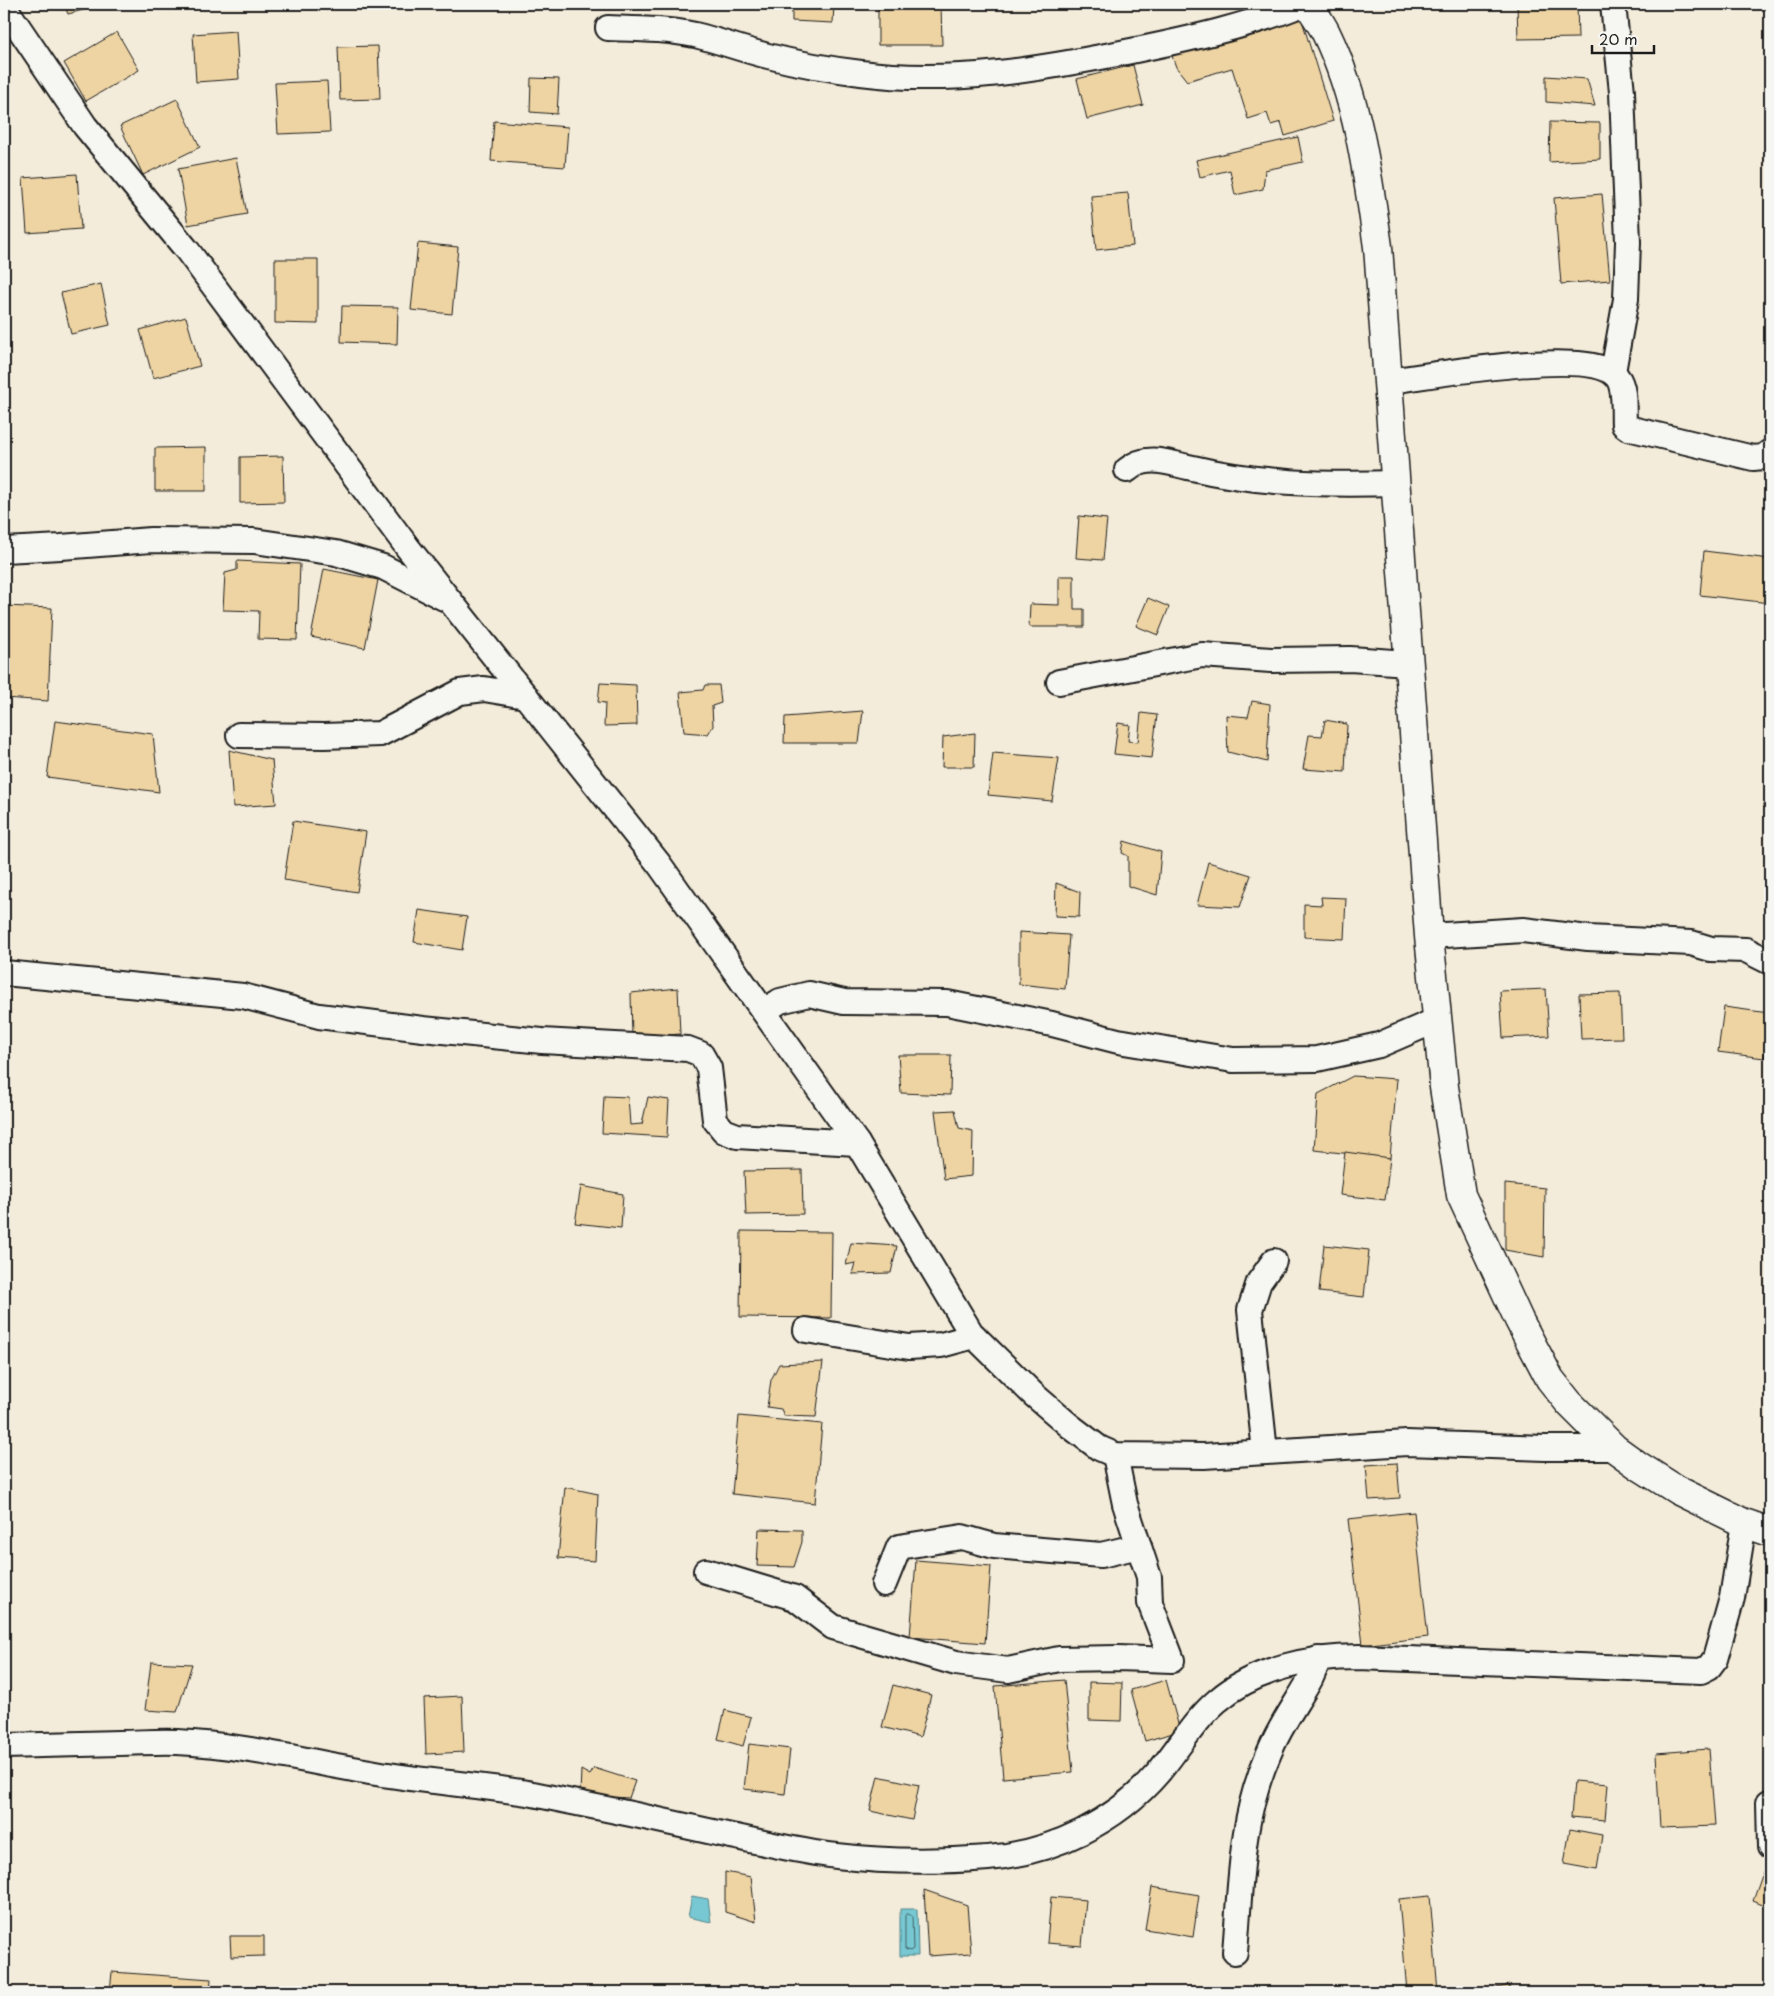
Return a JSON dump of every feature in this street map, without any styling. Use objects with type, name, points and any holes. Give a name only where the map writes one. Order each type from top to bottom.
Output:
[{"type":"street","points":[[1613,4],[1622,92],[1628,250],[1626,299],[1613,372]]},
{"type":"street","points":[[4,6],[85,126],[187,250],[408,548],[659,864],[857,1144],[974,1336],[1034,1395],[1099,1448],[1115,1455],[1204,1456],[1407,1443],[1545,1448],[1614,1448]]},
{"type":"street","points":[[608,28],[660,30],[695,35],[805,65],[864,73],[958,76],[1071,64],[1159,46],[1277,14],[1312,7],[1326,33],[1350,97],[1371,194],[1378,247],[1408,663],[1437,1020],[1444,1087],[1460,1195],[1550,1380],[1569,1403],[1614,1448],[1639,1466],[1677,1490],[1744,1523],[1770,1532]]},
{"type":"street","points":[[1389,381],[1496,367],[1548,363],[1593,366],[1613,372],[1622,385],[1624,425],[1628,428],[1753,458],[1763,457],[1770,452]]},
{"type":"street","points":[[1127,470],[1134,464],[1144,460],[1157,460],[1210,472],[1285,483],[1333,485],[1396,483]]},
{"type":"street","points":[[4,550],[151,540],[254,542],[336,553],[383,567],[450,601]]},
{"type":"street","points":[[1060,682],[1202,655],[1270,660],[1350,659],[1408,663]]},
{"type":"street","points":[[239,735],[324,736],[380,734],[460,692],[484,689],[526,696]]},
{"type":"street","points":[[1430,936],[1523,930],[1579,937],[1691,943],[1711,949],[1746,950],[1770,962]]},
{"type":"street","points":[[4,973],[243,996],[319,1016],[423,1029],[542,1041],[688,1049],[701,1054],[709,1068],[715,1120],[724,1132],[737,1136],[857,1144]]},
{"type":"street","points":[[764,1011],[780,1001],[809,994],[844,1002],[947,1003],[1052,1024],[1118,1041],[1233,1060],[1317,1059],[1379,1045],[1437,1020]]},
{"type":"street","points":[[1265,1452],[1250,1310],[1259,1282],[1274,1261]]},
{"type":"street","points":[[806,1330],[909,1347],[941,1345],[974,1336]]},
{"type":"street","points":[[706,1571],[796,1598],[833,1627],[956,1663],[1008,1670],[1059,1659],[1118,1658],[1172,1660],[1150,1603],[1149,1576],[1125,1504],[1115,1455]]},
{"type":"street","points":[[4,1746],[173,1742],[228,1746],[381,1774],[471,1784],[535,1795],[793,1850],[866,1859],[940,1862],[994,1858],[1036,1850],[1075,1835],[1104,1820],[1130,1800],[1156,1775],[1200,1718],[1219,1699],[1261,1674],[1318,1659],[1359,1657],[1701,1671],[1709,1667],[1715,1660],[1732,1598],[1744,1523]]},
{"type":"street","points":[[884,1584],[899,1547],[962,1537],[994,1546],[1101,1555],[1139,1546]]},
{"type":"street","points":[[1235,1952],[1240,1870],[1249,1810],[1269,1753],[1282,1726],[1311,1680],[1318,1659]]},
{"type":"street","points":[[1769,1803],[1770,1847]]},
{"type":"water","points":[[692,1896],[708,1899],[711,1922],[688,1917]]},
{"type":"water","points":[[900,1909],[917,1909],[918,1956],[900,1956]]},
{"type":"building","points":[[64,4],[106,4],[68,14]]},
{"type":"building","points":[[771,4],[834,4],[833,23],[792,21],[792,6]]},
{"type":"building","points":[[878,4],[941,4],[942,45],[878,45]]},
{"type":"building","points":[[1517,4],[1577,4],[1578,38],[1518,39]]},
{"type":"building","points":[[1301,17],[1333,121],[1285,136],[1281,122],[1271,125],[1267,113],[1248,119],[1232,68],[1187,81],[1176,67],[1172,56]]},
{"type":"building","points":[[236,31],[239,79],[196,82],[193,34]]},
{"type":"building","points":[[117,32],[139,70],[86,101],[64,63]]},
{"type":"building","points":[[378,46],[380,99],[340,100],[338,47]]},
{"type":"building","points":[[1133,65],[1143,105],[1087,119],[1077,79]]},
{"type":"building","points":[[1546,76],[1587,79],[1595,106],[1546,102]]},
{"type":"building","points":[[531,78],[559,79],[557,114],[530,112]]},
{"type":"building","points":[[327,81],[330,132],[278,134],[275,83]]},
{"type":"building","points":[[177,99],[200,147],[143,175],[120,126]]},
{"type":"building","points":[[494,121],[568,127],[565,167],[491,161]]},
{"type":"building","points":[[1550,122],[1600,123],[1600,159],[1549,162]]},
{"type":"building","points":[[1298,137],[1303,162],[1265,170],[1263,189],[1235,195],[1230,170],[1200,177],[1196,160]]},
{"type":"building","points":[[236,158],[247,214],[188,225],[178,169]]},
{"type":"building","points":[[77,174],[81,229],[27,233],[23,178]]},
{"type":"building","points":[[1128,193],[1133,246],[1096,250],[1091,196]]},
{"type":"building","points":[[1602,194],[1610,280],[1561,284],[1554,198]]},
{"type":"building","points":[[418,243],[458,247],[452,314],[411,310]]},
{"type":"building","points":[[275,259],[318,259],[318,324],[275,323]]},
{"type":"building","points":[[101,284],[110,325],[71,334],[61,293]]},
{"type":"building","points":[[342,306],[398,307],[397,344],[341,342]]},
{"type":"building","points":[[186,317],[200,366],[153,378],[140,330]]},
{"type":"building","points":[[206,447],[206,491],[155,491],[155,448]]},
{"type":"building","points":[[283,456],[284,502],[240,503],[240,457]]},
{"type":"building","points":[[1079,516],[1107,519],[1103,560],[1076,558]]},
{"type":"building","points":[[1704,551],[1770,559],[1770,603],[1700,595]]},
{"type":"building","points":[[237,561],[300,564],[297,640],[258,639],[259,611],[223,610],[225,573],[237,570]]},
{"type":"building","points":[[324,569],[378,580],[365,648],[311,637]]},
{"type":"building","points":[[1059,576],[1074,576],[1074,609],[1084,609],[1084,627],[1029,627],[1030,604],[1059,605]]},
{"type":"building","points":[[1148,598],[1169,607],[1158,635],[1136,626]]},
{"type":"building","points":[[4,606],[52,608],[48,701],[4,698]]},
{"type":"building","points":[[600,683],[636,685],[637,725],[604,726],[605,703],[598,702]]},
{"type":"building","points":[[705,685],[719,685],[721,703],[712,706],[713,726],[708,734],[684,732],[680,692],[703,690]]},
{"type":"building","points":[[1252,701],[1270,704],[1267,762],[1228,752],[1226,715],[1248,717]]},
{"type":"building","points":[[863,711],[859,743],[784,743],[785,717]]},
{"type":"building","points":[[1141,713],[1157,715],[1152,758],[1114,754],[1118,723],[1130,725],[1128,741],[1138,742]]},
{"type":"building","points":[[1325,720],[1347,724],[1345,772],[1303,769],[1309,735],[1322,736]]},
{"type":"building","points":[[55,721],[153,734],[159,792],[47,777]]},
{"type":"building","points":[[975,733],[974,767],[942,767],[943,737]]},
{"type":"building","points":[[229,750],[272,760],[276,804],[233,807]]},
{"type":"building","points":[[993,753],[1059,758],[1052,801],[988,795]]},
{"type":"building","points":[[293,821],[366,832],[357,892],[284,880]]},
{"type":"building","points":[[1124,841],[1161,852],[1157,895],[1128,886],[1128,856],[1122,853]]},
{"type":"building","points":[[1208,862],[1251,875],[1240,907],[1197,905]]},
{"type":"building","points":[[1056,883],[1080,892],[1079,917],[1055,916]]},
{"type":"building","points":[[1321,897],[1346,898],[1344,939],[1304,937],[1304,904],[1322,905]]},
{"type":"building","points":[[419,910],[467,917],[462,950],[414,942]]},
{"type":"building","points":[[1019,932],[1069,935],[1065,989],[1019,984]]},
{"type":"building","points":[[678,988],[680,1034],[632,1038],[631,993]]},
{"type":"building","points":[[1546,989],[1549,1036],[1503,1038],[1500,991]]},
{"type":"building","points":[[1620,993],[1622,1038],[1581,1039],[1579,994]]},
{"type":"building","points":[[1724,1007],[1769,1013],[1764,1058],[1718,1052]]},
{"type":"building","points":[[898,1055],[951,1055],[950,1095],[901,1093]]},
{"type":"building","points":[[1353,1076],[1397,1079],[1390,1158],[1314,1150],[1318,1094]]},
{"type":"building","points":[[604,1096],[628,1097],[630,1125],[642,1124],[648,1097],[669,1100],[667,1137],[602,1133]]},
{"type":"building","points":[[955,1110],[959,1128],[973,1131],[972,1176],[944,1179],[935,1111]]},
{"type":"building","points":[[1345,1152],[1390,1158],[1385,1200],[1340,1195]]},
{"type":"building","points":[[802,1170],[803,1214],[746,1215],[744,1171]]},
{"type":"building","points":[[1505,1184],[1545,1188],[1544,1257],[1505,1250]]},
{"type":"building","points":[[581,1186],[623,1194],[621,1228],[575,1223]]},
{"type":"building","points":[[741,1231],[832,1232],[831,1318],[740,1317]]},
{"type":"building","points":[[851,1243],[897,1246],[891,1273],[852,1274],[855,1263],[846,1265]]},
{"type":"building","points":[[1324,1245],[1369,1250],[1364,1297],[1319,1292]]},
{"type":"building","points":[[823,1362],[816,1417],[784,1416],[781,1409],[767,1407],[771,1380],[779,1364]]},
{"type":"building","points":[[739,1416],[822,1424],[815,1503],[732,1494]]},
{"type":"building","points":[[1397,1463],[1400,1498],[1369,1500],[1366,1465]]},
{"type":"building","points":[[565,1487],[598,1494],[595,1561],[558,1558]]},
{"type":"building","points":[[1414,1512],[1428,1637],[1363,1645],[1348,1519]]},
{"type":"building","points":[[759,1529],[802,1530],[802,1542],[794,1567],[757,1566]]},
{"type":"building","points":[[916,1560],[991,1566],[985,1643],[910,1637]]},
{"type":"building","points":[[151,1662],[192,1664],[177,1712],[145,1710]]},
{"type":"building","points":[[1064,1680],[1073,1772],[1003,1778],[995,1686]]},
{"type":"building","points":[[1166,1680],[1180,1731],[1145,1741],[1131,1690]]},
{"type":"building","points":[[1089,1682],[1122,1683],[1121,1721],[1089,1720]]},
{"type":"building","points":[[893,1685],[931,1695],[920,1737],[882,1727]]},
{"type":"building","points":[[462,1696],[464,1752],[426,1754],[424,1698]]},
{"type":"building","points":[[725,1710],[751,1717],[743,1746],[718,1739]]},
{"type":"building","points":[[749,1744],[790,1749],[785,1794],[744,1789]]},
{"type":"building","points":[[1709,1749],[1715,1826],[1660,1828],[1656,1753]]},
{"type":"building","points":[[594,1768],[635,1781],[629,1798],[580,1795],[581,1770],[590,1775]]},
{"type":"building","points":[[878,1776],[919,1785],[912,1820],[870,1811]]},
{"type":"building","points":[[1574,1781],[1608,1784],[1605,1820],[1571,1817]]},
{"type":"building","points":[[1570,1829],[1602,1835],[1597,1870],[1564,1864]]},
{"type":"building","points":[[1764,1869],[1770,1872],[1770,1907],[1753,1900]]},
{"type":"building","points":[[725,1872],[751,1877],[756,1922],[725,1912]]},
{"type":"building","points":[[1152,1887],[1199,1895],[1193,1937],[1145,1929]]},
{"type":"building","points":[[924,1890],[967,1905],[971,1953],[928,1956]]},
{"type":"building","points":[[1430,1896],[1438,1992],[1407,1992],[1399,1899]]},
{"type":"building","points":[[1051,1897],[1086,1900],[1082,1946],[1047,1943]]},
{"type":"building","points":[[230,1936],[264,1936],[264,1956],[231,1957]]},
{"type":"building","points":[[112,1972],[211,1979],[210,1992],[110,1992]]},
{"type":"building","points":[[1509,1985],[1511,1992],[1481,1992]]},
{"type":"building","points":[[1306,1988],[1361,1991],[1361,1992],[1306,1992]]}]
